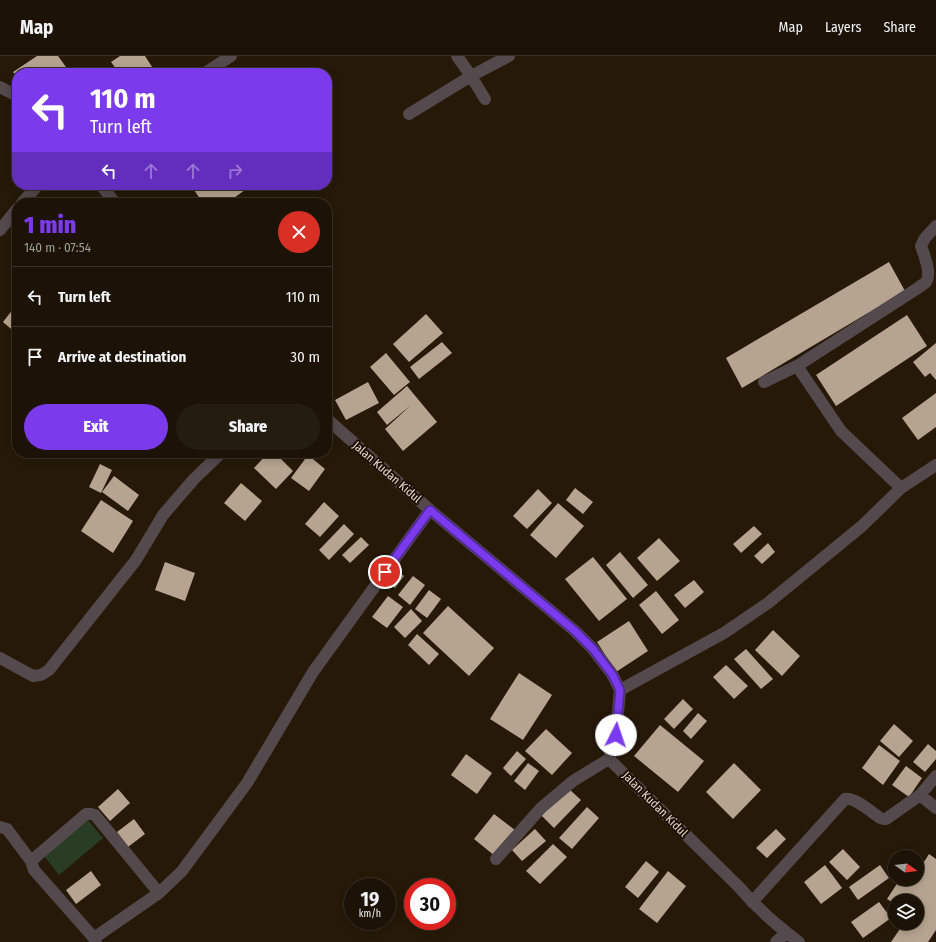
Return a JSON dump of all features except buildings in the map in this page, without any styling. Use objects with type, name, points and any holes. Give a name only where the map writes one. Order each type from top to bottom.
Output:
[{"type":"street","points":[[213,68],[231,56]]},
{"type":"street","points":[[457,56],[485,99]]},
{"type":"street","points":[[409,114],[471,76],[509,56]]},
{"type":"street","points":[[0,86],[12,93]]},
{"type":"street","points":[[26,198],[34,190]]},
{"type":"street","points":[[105,190],[111,198]]},
{"type":"street","points":[[0,230],[12,216]]},
{"type":"street","points":[[764,382],[797,366],[925,282],[928,276],[928,269],[921,246],[936,226]]},
{"type":"street","points":[[797,366],[841,431],[901,488]]},
{"type":"street","name":"Jalan Kudan Kidul","points":[[332,423],[430,510],[575,631],[593,649],[612,674],[620,690]]},
{"type":"street","points":[[0,658],[33,676],[42,675],[49,670],[136,560],[163,515],[194,479],[216,458]]},
{"type":"street","points":[[496,859],[541,808],[573,781],[609,759],[616,735],[620,690],[724,633],[768,603],[862,526],[901,488],[936,465]]},
{"type":"street","points":[[0,827],[7,829],[31,861],[34,870],[95,940],[160,893],[182,871],[247,783],[313,672],[430,510]]},
{"type":"street","name":"Jalan Kudan Kidul","points":[[609,759],[739,887],[752,902],[786,933],[799,942]]},
{"type":"street","points":[[752,902],[845,799],[849,798],[854,800],[880,818],[886,819],[920,795],[936,776]]},
{"type":"street","points":[[920,795],[936,808]]},
{"type":"street","points":[[31,861],[86,814],[91,814],[95,815],[160,893]]},
{"type":"street","points":[[776,942],[786,933]]},
{"type":"green space","points":[[88,820],[103,838],[59,875],[44,856]]},
{"type":"route","points":[[385,572],[430,510],[575,631],[593,649],[612,674],[620,690],[616,735]]}]
